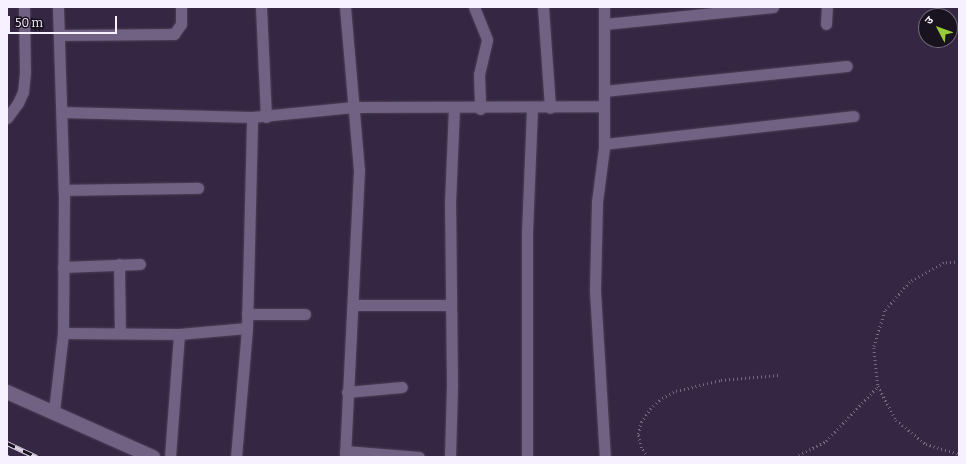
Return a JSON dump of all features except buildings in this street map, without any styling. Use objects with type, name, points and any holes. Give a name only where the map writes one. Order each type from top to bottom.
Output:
[{"type":"street","points":[[7,118],[18,103],[23,92],[25,72],[24,7]]},
{"type":"street","points":[[54,411],[64,333],[64,190],[58,7]]},
{"type":"street","points":[[59,35],[174,34],[181,24],[181,7]]},
{"type":"street","points":[[261,7],[266,117]]},
{"type":"street","points":[[345,7],[347,56],[354,107],[359,170],[354,305],[347,392],[345,454],[419,457]]},
{"type":"street","points":[[474,7],[487,40],[479,74],[480,108]]},
{"type":"street","points":[[543,7],[550,108]]},
{"type":"street","points":[[604,7],[604,144],[597,202],[595,291],[605,457]]},
{"type":"street","points":[[605,24],[773,7]]},
{"type":"street","points":[[826,7],[826,24]]},
{"type":"street","points":[[604,91],[847,66]]},
{"type":"street","points":[[62,112],[266,117],[354,107],[454,109],[604,106]]},
{"type":"street","points":[[527,457],[527,233],[532,108]]},
{"type":"street","points":[[450,457],[450,203],[454,109]]},
{"type":"street","points":[[604,144],[853,116]]},
{"type":"street","points":[[236,457],[247,328],[252,117]]},
{"type":"street","points":[[64,190],[198,188]]},
{"type":"street","points":[[119,264],[120,333]]},
{"type":"street","points":[[63,267],[140,264]]},
{"type":"street","points":[[354,305],[451,305]]},
{"type":"street","points":[[247,314],[305,314]]},
{"type":"street","points":[[64,333],[179,334],[247,328]]},
{"type":"street","points":[[170,457],[179,334]]},
{"type":"street","points":[[347,392],[402,387]]},
{"type":"street","points":[[7,392],[54,411],[154,457]]},
{"type":"path","points":[[959,262],[944,263],[910,282],[886,312],[874,348],[878,386],[896,420],[926,444],[959,454]]},
{"type":"path","points":[[648,457],[641,448],[638,434],[641,422],[650,409],[662,398],[676,391],[722,380],[779,375]]},
{"type":"path","points":[[795,457],[826,441],[878,386]]},
{"type":"railway","points":[[7,443],[37,457]]}]
